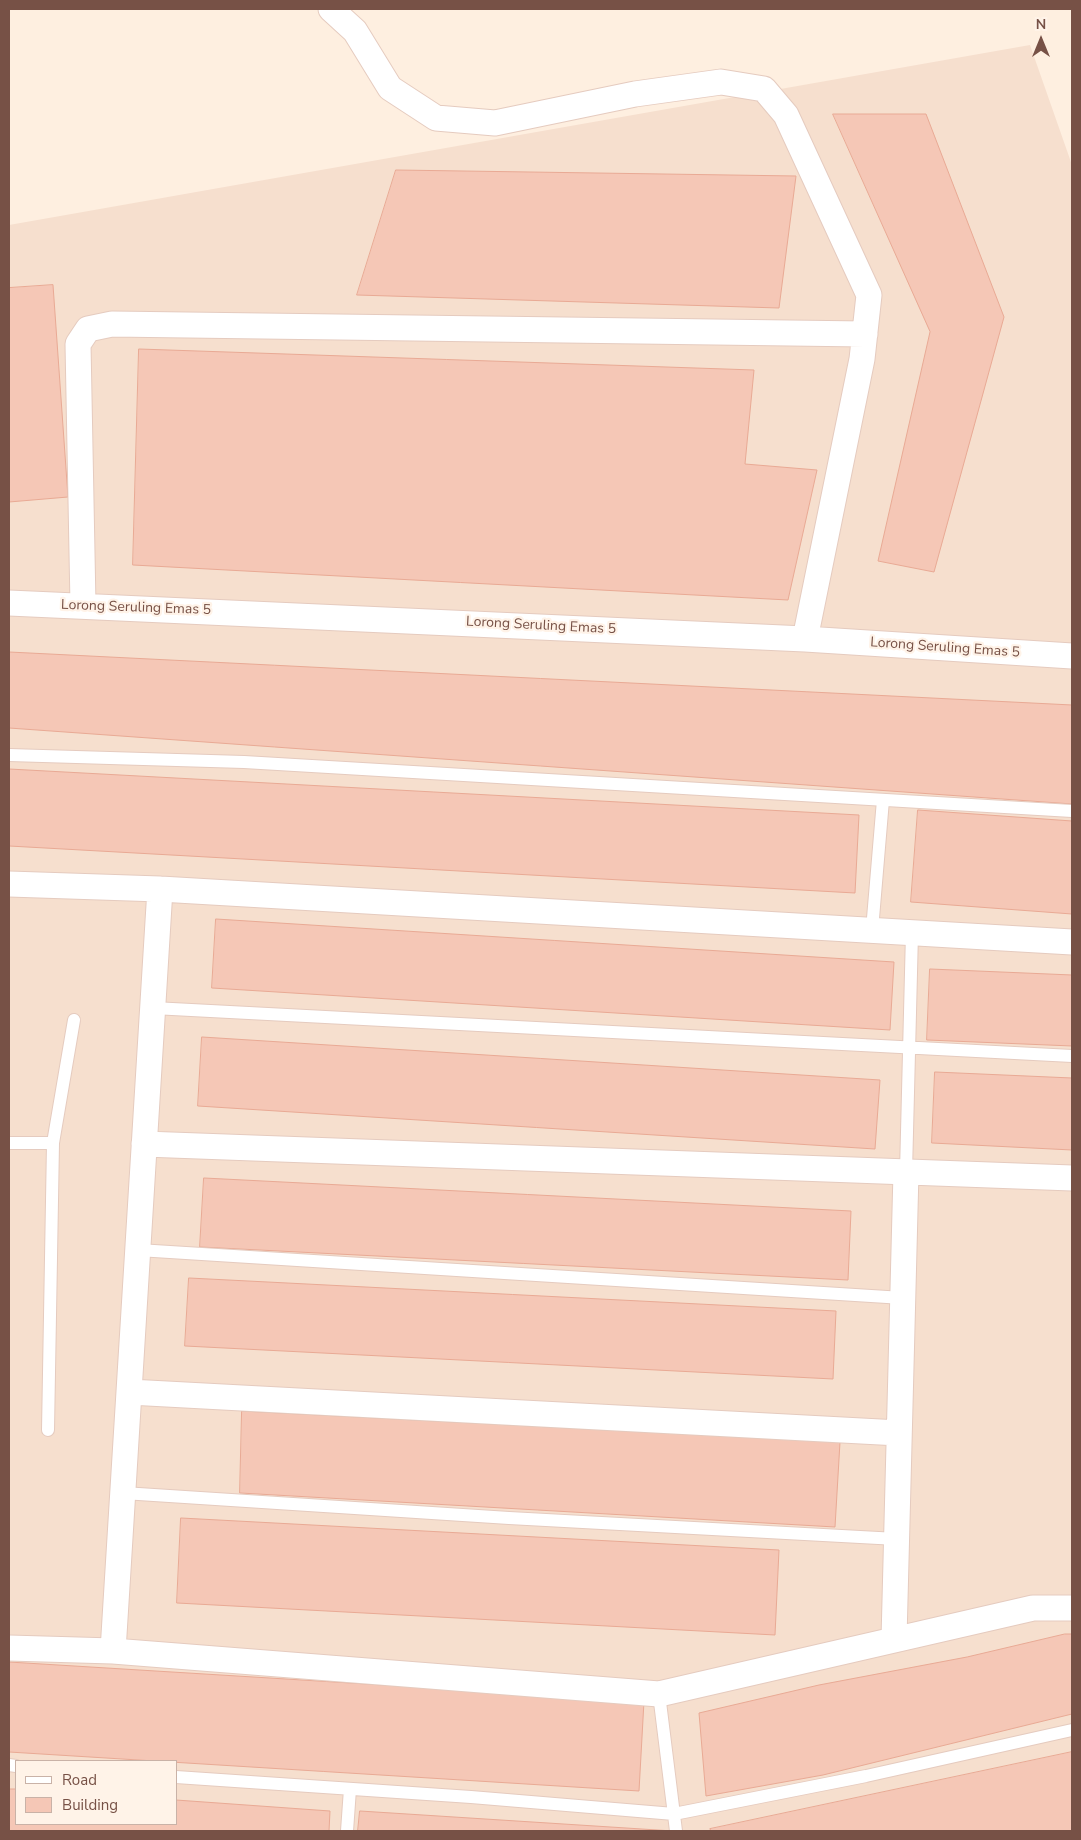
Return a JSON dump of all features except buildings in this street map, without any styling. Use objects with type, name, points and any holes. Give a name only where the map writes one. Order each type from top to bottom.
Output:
[{"type":"street","points":[[332,9],[354,31],[390,88],[436,118],[495,123],[635,94],[721,82],[764,89],[786,116],[869,295],[862,359],[805,639]]},
{"type":"street","points":[[83,605],[78,344],[88,329],[112,324],[865,334]]},
{"type":"street","name":"Lorong Seruling Emas 5","points":[[9,603],[805,639],[1072,656]]},
{"type":"street","points":[[9,884],[160,889],[1072,942]]},
{"type":"street","points":[[113,1651],[160,889]]},
{"type":"street","points":[[144,1144],[1072,1178]]},
{"type":"street","points":[[894,1639],[906,1172]]},
{"type":"street","points":[[129,1392],[900,1433]]},
{"type":"street","points":[[9,1648],[113,1651],[659,1694],[1033,1608],[1072,1608]]},
{"type":"lane","points":[[9,755],[254,763],[1072,811]]},
{"type":"lane","points":[[872,930],[883,800]]},
{"type":"lane","points":[[906,1172],[912,933]]},
{"type":"lane","points":[[153,1008],[1072,1056]]},
{"type":"lane","points":[[48,1430],[53,1144],[74,1020]]},
{"type":"lane","points":[[9,1143],[53,1144]]},
{"type":"lane","points":[[138,1250],[903,1298]]},
{"type":"lane","points":[[123,1493],[509,1518],[897,1539]]},
{"type":"lane","points":[[659,1694],[676,1831]]},
{"type":"lane","points":[[178,1777],[470,1796],[674,1814],[866,1776],[1072,1730]]},
{"type":"lane","points":[[347,1831],[350,1789]]},
{"type":"shaded area","points":[[1030,45],[1072,165],[1072,1831],[9,1831],[9,225]]}]
